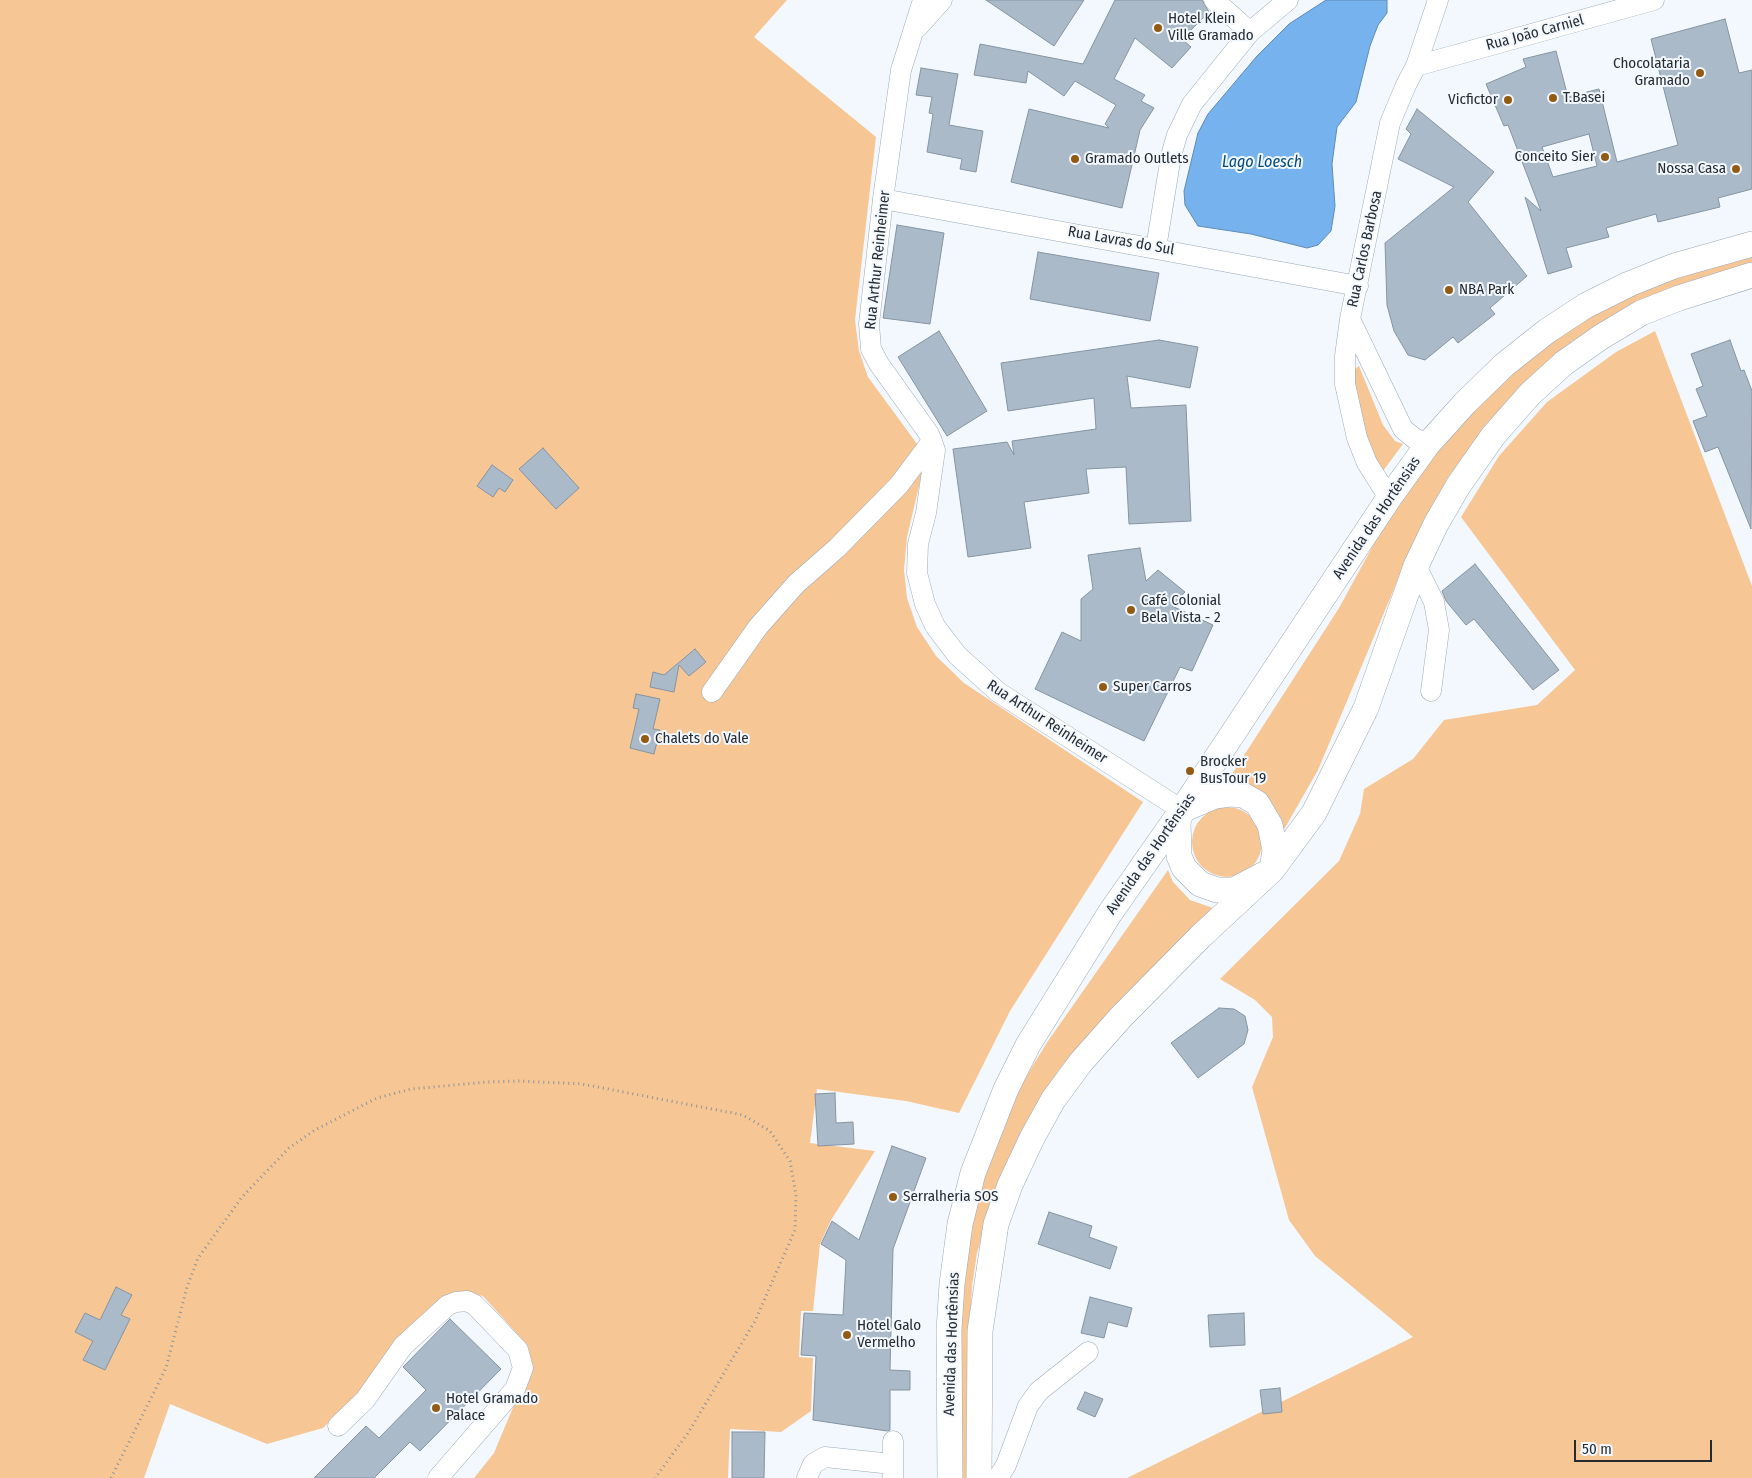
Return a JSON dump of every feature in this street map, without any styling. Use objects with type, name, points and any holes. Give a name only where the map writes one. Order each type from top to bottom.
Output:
[{"type":"main road","name":"Avenida das Hortênsias","points":[[950,1478],[949,1330],[952,1284],[960,1224],[973,1172],[1006,1089],[1028,1045],[1110,913],[1182,810],[1389,498],[1428,444],[1465,403],[1504,365],[1547,331],[1585,306],[1629,284],[1674,266],[1752,244]]},
{"type":"main road","name":"Avenida das Hortênsias","points":[[979,1478],[980,1330],[996,1224],[1010,1185],[1032,1138],[1054,1100],[1081,1062],[1121,1016],[1200,937],[1272,870],[1314,813],[1366,708],[1416,566],[1440,516],[1493,436],[1530,394],[1564,363],[1641,313],[1679,298],[1752,274]]},
{"type":"main road","points":[[1230,794],[1243,795],[1257,803],[1270,825],[1274,840],[1275,850],[1272,870],[1234,890],[1218,890],[1200,884],[1184,868],[1179,856],[1178,822],[1182,810],[1215,796],[1230,794]]},
{"type":"street","name":"Rua Arthur Reinheimer","points":[[923,0],[901,70],[883,198],[869,324],[871,348],[879,364],[932,442],[935,450],[926,513],[918,544],[917,573],[924,604],[935,626],[957,656],[998,692],[1182,810]]},
{"type":"street","points":[[911,35],[942,0]]},
{"type":"street","points":[[1214,0],[1250,32]]},
{"type":"street","points":[[1156,248],[1171,156],[1177,135],[1192,104],[1250,32],[1288,0]]},
{"type":"street","name":"Rua Carlos Barbosa","points":[[1389,498],[1367,463],[1356,438],[1344,384],[1345,356],[1350,319],[1390,123],[1406,84],[1416,66],[1438,0]]},
{"type":"street","name":"Rua João Carniel","points":[[1416,66],[1654,0]]},
{"type":"street","name":"Rua Lavras do Sul","points":[[883,198],[1358,286]]},
{"type":"street","points":[[1350,319],[1403,429],[1414,438],[1428,444]]},
{"type":"street","points":[[712,692],[758,627],[796,584],[837,548],[899,485],[932,442]]},
{"type":"street","points":[[1416,566],[1434,602],[1439,630],[1431,691]]},
{"type":"street","points":[[338,1426],[365,1400],[403,1346],[448,1306],[456,1302],[467,1301],[476,1305],[518,1350],[523,1368],[515,1389],[438,1478]]},
{"type":"street","points":[[998,1478],[1006,1465],[1028,1406],[1038,1391],[1088,1352]]},
{"type":"street","points":[[807,1478],[813,1464],[825,1457],[893,1471],[893,1441]]},
{"type":"path","points":[[110,1478],[166,1368],[187,1287],[198,1258],[242,1197],[289,1148],[315,1130],[377,1098],[411,1089],[520,1081],[582,1084],[743,1115],[770,1131],[790,1160],[796,1196],[794,1230],[755,1321],[688,1433],[655,1478]]},
{"type":"shaded area","points":[[0,0],[787,0],[754,37],[876,137],[855,320],[859,351],[868,377],[920,448],[924,465],[907,537],[904,570],[907,598],[917,627],[936,656],[964,683],[1143,802],[1010,1011],[959,1113],[906,1101],[817,1089],[810,1143],[875,1151],[831,1220],[820,1244],[813,1311],[801,1311],[799,1357],[813,1358],[811,1411],[781,1432],[730,1429],[728,1478],[474,1478],[494,1453],[530,1367],[528,1346],[483,1296],[465,1292],[323,1428],[267,1444],[170,1404],[144,1478],[0,1478]]},
{"type":"shaded area","points":[[1752,256],[1752,265],[1633,305],[1600,323],[1563,349],[1475,440],[1447,479],[1407,558],[1318,770],[1282,833],[1223,788],[1339,608],[1388,518],[1445,440],[1512,372],[1578,323],[1652,286]]},
{"type":"shaded area","points":[[1655,331],[1752,586],[1752,1478],[1127,1478],[1413,1337],[1315,1256],[1289,1220],[1252,1087],[1273,1037],[1272,1017],[1255,1000],[1220,979],[1339,861],[1360,814],[1364,789],[1413,759],[1444,720],[1537,705],[1575,670],[1461,517],[1499,456],[1547,402],[1616,352]]},
{"type":"shaded area","points":[[1359,366],[1383,425],[1395,441],[1403,444],[1383,471],[1369,446],[1350,373]]},
{"type":"shaded area","points":[[1234,807],[1247,813],[1256,822],[1260,828],[1262,842],[1260,856],[1252,867],[1241,875],[1220,877],[1213,875],[1202,867],[1194,856],[1192,835],[1194,828],[1202,817],[1213,809]]},
{"type":"shaded area","points":[[1168,870],[1173,882],[1190,900],[1216,909],[1079,1046],[1058,1071],[1025,1124],[995,1189],[977,1253],[972,1286],[967,1377],[966,1478],[958,1478],[958,1374],[963,1283],[975,1204],[998,1134],[1024,1080],[1048,1041]]},
{"type":"water","name":"Lago Loesch","points":[[1326,0],[1387,0],[1387,13],[1378,25],[1370,46],[1356,102],[1337,127],[1332,164],[1335,206],[1331,231],[1318,245],[1307,248],[1251,234],[1198,226],[1185,205],[1184,191],[1198,133],[1208,114],[1257,56],[1289,24]]},
{"type":"building","points":[[986,0],[1084,0],[1054,46]]},
{"type":"building","points":[[1115,0],[1202,0],[1209,12],[1182,39],[1191,47],[1172,68],[1135,38],[1114,79],[1145,95],[1141,101],[1154,108],[1140,130],[1122,208],[1011,182],[1029,109],[1109,128],[1105,124],[1116,105],[1075,81],[1064,96],[1028,71],[1026,83],[974,75],[980,44],[1083,64]]},
{"type":"building","points":[[1725,19],[1739,73],[1752,70],[1752,189],[1718,198],[1720,207],[1658,222],[1656,214],[1606,228],[1609,237],[1566,248],[1572,267],[1548,274],[1525,197],[1541,211],[1508,125],[1504,126],[1486,84],[1526,67],[1523,59],[1556,51],[1568,97],[1599,89],[1617,162],[1678,145],[1651,39]],"holes":[[[1589,134],[1597,166],[1553,177],[1542,147]]]},
{"type":"building","points":[[921,68],[958,74],[949,125],[983,131],[976,172],[960,169],[962,159],[927,152],[933,114],[929,113],[932,97],[916,95]]},
{"type":"building","name":"NBA Park","points":[[1417,109],[1494,172],[1468,202],[1527,276],[1490,308],[1495,314],[1458,343],[1453,337],[1425,360],[1408,355],[1394,331],[1387,305],[1385,243],[1454,187],[1398,159],[1411,134],[1406,129]]},
{"type":"building","points":[[897,225],[944,233],[930,324],[883,318]]},
{"type":"building","points":[[1038,252],[1159,273],[1150,321],[1030,299]]},
{"type":"building","points":[[939,331],[987,411],[947,436],[898,357]]},
{"type":"building","points":[[1159,340],[1198,347],[1190,388],[1127,376],[1131,408],[1186,405],[1191,521],[1129,524],[1126,467],[1086,469],[1089,493],[1024,502],[1031,548],[968,557],[953,449],[1007,442],[1014,455],[1012,441],[1096,429],[1094,398],[1008,411],[1001,363]]},
{"type":"building","points":[[1730,340],[1741,371],[1744,370],[1752,391],[1751,529],[1718,447],[1705,452],[1693,421],[1707,416],[1696,389],[1703,386],[1691,354]]},
{"type":"building","points":[[543,448],[579,488],[556,509],[519,469]]},
{"type":"building","points":[[492,465],[513,480],[505,492],[499,488],[493,497],[477,486]]},
{"type":"building","points":[[1140,548],[1146,581],[1158,570],[1185,592],[1172,606],[1213,625],[1192,671],[1180,667],[1144,741],[1035,689],[1062,632],[1081,641],[1081,599],[1093,589],[1088,555]]},
{"type":"building","points":[[1475,564],[1559,670],[1533,690],[1474,619],[1466,625],[1446,601],[1442,591]]},
{"type":"building","points":[[695,649],[706,662],[689,676],[679,665],[674,692],[650,687],[653,672],[664,675]]},
{"type":"building","points":[[636,694],[660,699],[653,729],[660,730],[654,754],[630,748],[639,709],[633,708]]},
{"type":"building","points":[[1219,1008],[1234,1009],[1245,1016],[1248,1030],[1244,1044],[1198,1078],[1171,1043]]},
{"type":"building","points":[[835,1093],[836,1123],[853,1122],[854,1144],[818,1146],[815,1094]]},
{"type":"building","name":"Hotel Galo Vermelho","points":[[892,1146],[926,1158],[893,1249],[890,1370],[910,1371],[910,1390],[890,1390],[890,1430],[887,1431],[813,1420],[816,1356],[801,1355],[804,1313],[843,1315],[846,1260],[821,1244],[832,1221],[859,1240]]},
{"type":"building","points":[[1049,1212],[1092,1226],[1089,1237],[1117,1247],[1110,1269],[1038,1244]]},
{"type":"building","points":[[116,1287],[132,1295],[121,1315],[130,1319],[105,1370],[83,1360],[93,1341],[75,1332],[85,1313],[100,1320]]},
{"type":"building","points":[[1090,1297],[1132,1308],[1127,1327],[1108,1322],[1104,1338],[1081,1333]]},
{"type":"building","points":[[1244,1313],[1245,1345],[1210,1347],[1208,1315]]},
{"type":"building","name":"Hotel Gramado Palace","points":[[450,1319],[501,1369],[420,1451],[410,1442],[374,1478],[314,1478],[366,1426],[379,1438],[426,1390],[403,1367]]},
{"type":"building","points":[[1280,1388],[1282,1412],[1263,1414],[1260,1390]]},
{"type":"building","points":[[1085,1392],[1103,1399],[1095,1417],[1077,1409]]},
{"type":"building","points":[[732,1432],[765,1432],[764,1478],[732,1478]]},
{"type":"place","name":"Hotel Klein Ville Gramado","points":[[1158,28]]},
{"type":"place","name":"Chocolataria Gramado","points":[[1700,73]]},
{"type":"place","name":"T.Basei","points":[[1553,98]]},
{"type":"place","name":"Vicfictor","points":[[1508,100]]},
{"type":"place","name":"Conceito Sier","points":[[1605,157]]},
{"type":"place","name":"Gramado Outlets","points":[[1075,159]]},
{"type":"place","name":"Nossa Casa","points":[[1736,169]]},
{"type":"place","name":"NBA Park","points":[[1449,290]]},
{"type":"place","name":"Café Colonial Bela Vista - 2","points":[[1131,610]]},
{"type":"place","name":"Super Carros","points":[[1103,687]]},
{"type":"place","name":"Chalets do Vale","points":[[645,739]]},
{"type":"place","name":"Brocker BusTour 19","points":[[1190,771]]},
{"type":"place","name":"Serralheria SOS","points":[[893,1197]]},
{"type":"place","name":"Hotel Galo Vermelho","points":[[847,1335]]},
{"type":"place","name":"Hotel Gramado Palace","points":[[436,1408]]}]
